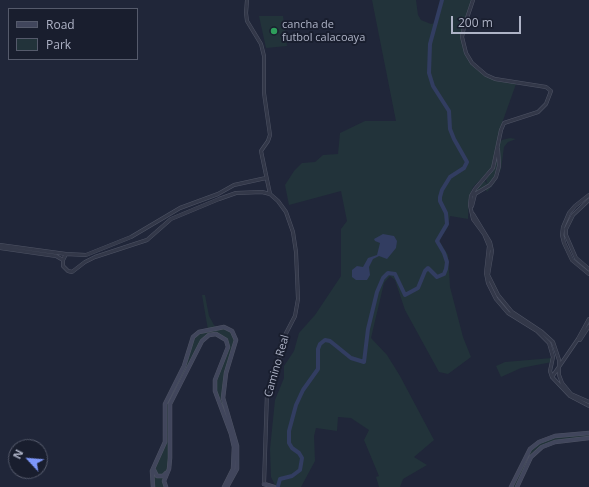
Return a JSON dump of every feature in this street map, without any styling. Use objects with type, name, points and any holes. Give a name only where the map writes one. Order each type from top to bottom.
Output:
[{"type":"main road","points":[[153,487],[152,475],[165,439],[165,404],[184,366],[193,337],[197,333],[217,328],[230,329],[236,340],[226,375],[223,394],[223,401],[237,446],[236,469],[227,487]]},
{"type":"main road","points":[[166,487],[164,481],[168,470],[170,454],[170,404],[202,341],[209,335],[216,334],[232,344],[236,340]]},
{"type":"main road","points":[[224,487],[233,469],[234,444],[214,391],[214,384],[227,354],[228,342]]},
{"type":"main road","points":[[190,349],[192,353],[197,352]]},
{"type":"main road","points":[[218,373],[222,371],[226,375]]},
{"type":"main road","points":[[214,391],[218,395],[223,394]]},
{"type":"main road","points":[[511,487],[530,449],[547,438],[589,434]]},
{"type":"main road","points":[[516,487],[533,454],[549,444],[589,438]]},
{"type":"main road","points":[[161,450],[170,454]]},
{"type":"main road","points":[[154,468],[155,475],[160,477],[168,470]]},
{"type":"main road","points":[[260,487],[264,485],[273,487]]},
{"type":"street","points":[[66,254],[63,260],[63,266],[66,270],[72,272],[88,260],[147,240],[167,222],[181,214],[219,199],[240,192],[270,194],[261,148],[268,141],[270,135],[264,93],[264,56],[261,44],[247,21],[247,0]]},
{"type":"street","points":[[473,0],[462,37],[466,53],[472,63],[486,75],[495,79],[546,87],[551,91],[546,104],[538,112],[504,123],[493,168],[485,179],[472,192],[470,205],[473,219],[484,234],[489,246],[486,273],[488,283],[496,299],[508,313],[545,338],[551,346],[553,357],[550,371],[553,378],[570,396],[589,406]]},
{"type":"street","points":[[498,144],[499,170],[490,186],[476,194],[472,206],[476,221],[490,242],[492,251],[488,270],[491,282],[508,309],[552,341],[558,356],[559,375],[567,391],[589,402]]},
{"type":"street","points":[[0,245],[66,254],[86,255],[131,237],[180,208],[218,194],[234,185],[266,178]]},
{"type":"street","points":[[485,179],[485,183],[490,186]]},
{"type":"street","points":[[218,194],[220,196],[219,199]]},
{"type":"street","name":"Camino Real","points":[[264,485],[267,396],[278,367],[282,341],[297,308],[298,275],[296,252],[288,219],[282,206],[270,194]]},
{"type":"street","points":[[589,195],[574,206],[562,227],[564,243],[572,260],[589,274]]},
{"type":"street","points":[[589,200],[578,208],[573,215],[566,229],[566,235],[576,258],[589,269]]},
{"type":"street","points":[[156,222],[161,228]]},
{"type":"street","points":[[131,237],[130,240],[134,244]]},
{"type":"street","points":[[0,248],[56,256],[63,260]]},
{"type":"street","points":[[86,255],[88,260]]},
{"type":"street","points":[[553,378],[559,365],[578,339],[589,319]]},
{"type":"street","points":[[553,378],[559,375],[561,367],[589,326]]},
{"type":"street","points":[[553,357],[558,356]]},
{"type":"street","points":[[547,438],[549,444]]},
{"type":"green space","points":[[372,0],[416,0],[418,15],[421,20],[431,24],[435,23],[442,0],[473,0],[461,33],[467,58],[474,67],[490,77],[516,84],[501,126],[492,168],[473,187],[469,197],[468,219],[450,216],[448,227],[440,239],[440,242],[448,255],[450,287],[463,337],[471,357],[448,374],[439,372],[405,310],[395,280],[390,276],[384,283],[371,338],[387,355],[400,376],[434,440],[414,457],[427,465],[403,479],[400,487],[379,487],[376,477],[379,476],[364,440],[369,430],[351,418],[338,417],[337,431],[316,428],[314,436],[315,461],[301,487],[276,487],[271,477],[270,449],[275,400],[284,378],[284,366],[294,351],[299,333],[315,315],[341,276],[341,229],[347,221],[341,191],[289,205],[285,185],[294,171],[302,163],[315,162],[323,155],[338,154],[340,133],[365,121],[396,121]]},
{"type":"green space","name":"cancha de futbol calacoaya","points":[[259,16],[283,16],[287,46],[266,48]]},
{"type":"green space","points":[[510,138],[516,139],[508,142],[504,147],[501,169],[495,182],[487,192],[485,188],[479,190],[471,203],[472,194],[484,180],[487,184],[486,179],[494,168],[499,144],[502,140]]},
{"type":"green space","points":[[202,295],[205,295],[209,316],[214,325],[217,328],[224,327],[235,336],[223,398],[236,438],[237,469],[232,473],[234,444],[217,399],[215,380],[227,354],[228,344],[216,334],[205,338],[172,399],[169,469],[165,478],[166,487],[153,487],[152,475],[165,442],[165,404],[184,366],[195,334],[208,330]]},
{"type":"green space","points":[[552,358],[552,362],[521,368],[501,377],[496,366],[505,362]]},
{"type":"green space","points":[[589,434],[589,437],[555,440],[542,445],[533,452],[517,487],[511,487],[526,456],[534,446],[547,439]]},
{"type":"water","points":[[383,234],[394,236],[397,241],[396,248],[387,259],[379,256],[373,259],[369,267],[370,275],[367,280],[356,280],[352,277],[352,270],[357,266],[363,267],[368,258],[377,255],[380,243],[374,239]]},
{"type":"waterway","points":[[278,486],[280,479],[292,476],[300,470],[302,458],[289,443],[289,431],[296,405],[303,390],[318,369],[318,349],[320,344],[325,340],[330,341],[351,358],[364,362],[368,329],[377,292],[383,278],[388,273],[395,274],[405,295],[418,288],[425,271],[428,268],[437,277],[444,274],[446,269],[447,262],[437,241],[447,224],[446,213],[440,201],[440,197],[442,190],[450,177],[464,168],[467,162],[450,129],[449,111],[433,86],[429,73],[430,44],[442,0]]},
{"type":"place","name":"cancha de futbol calacoaya","points":[[274,31]]}]
